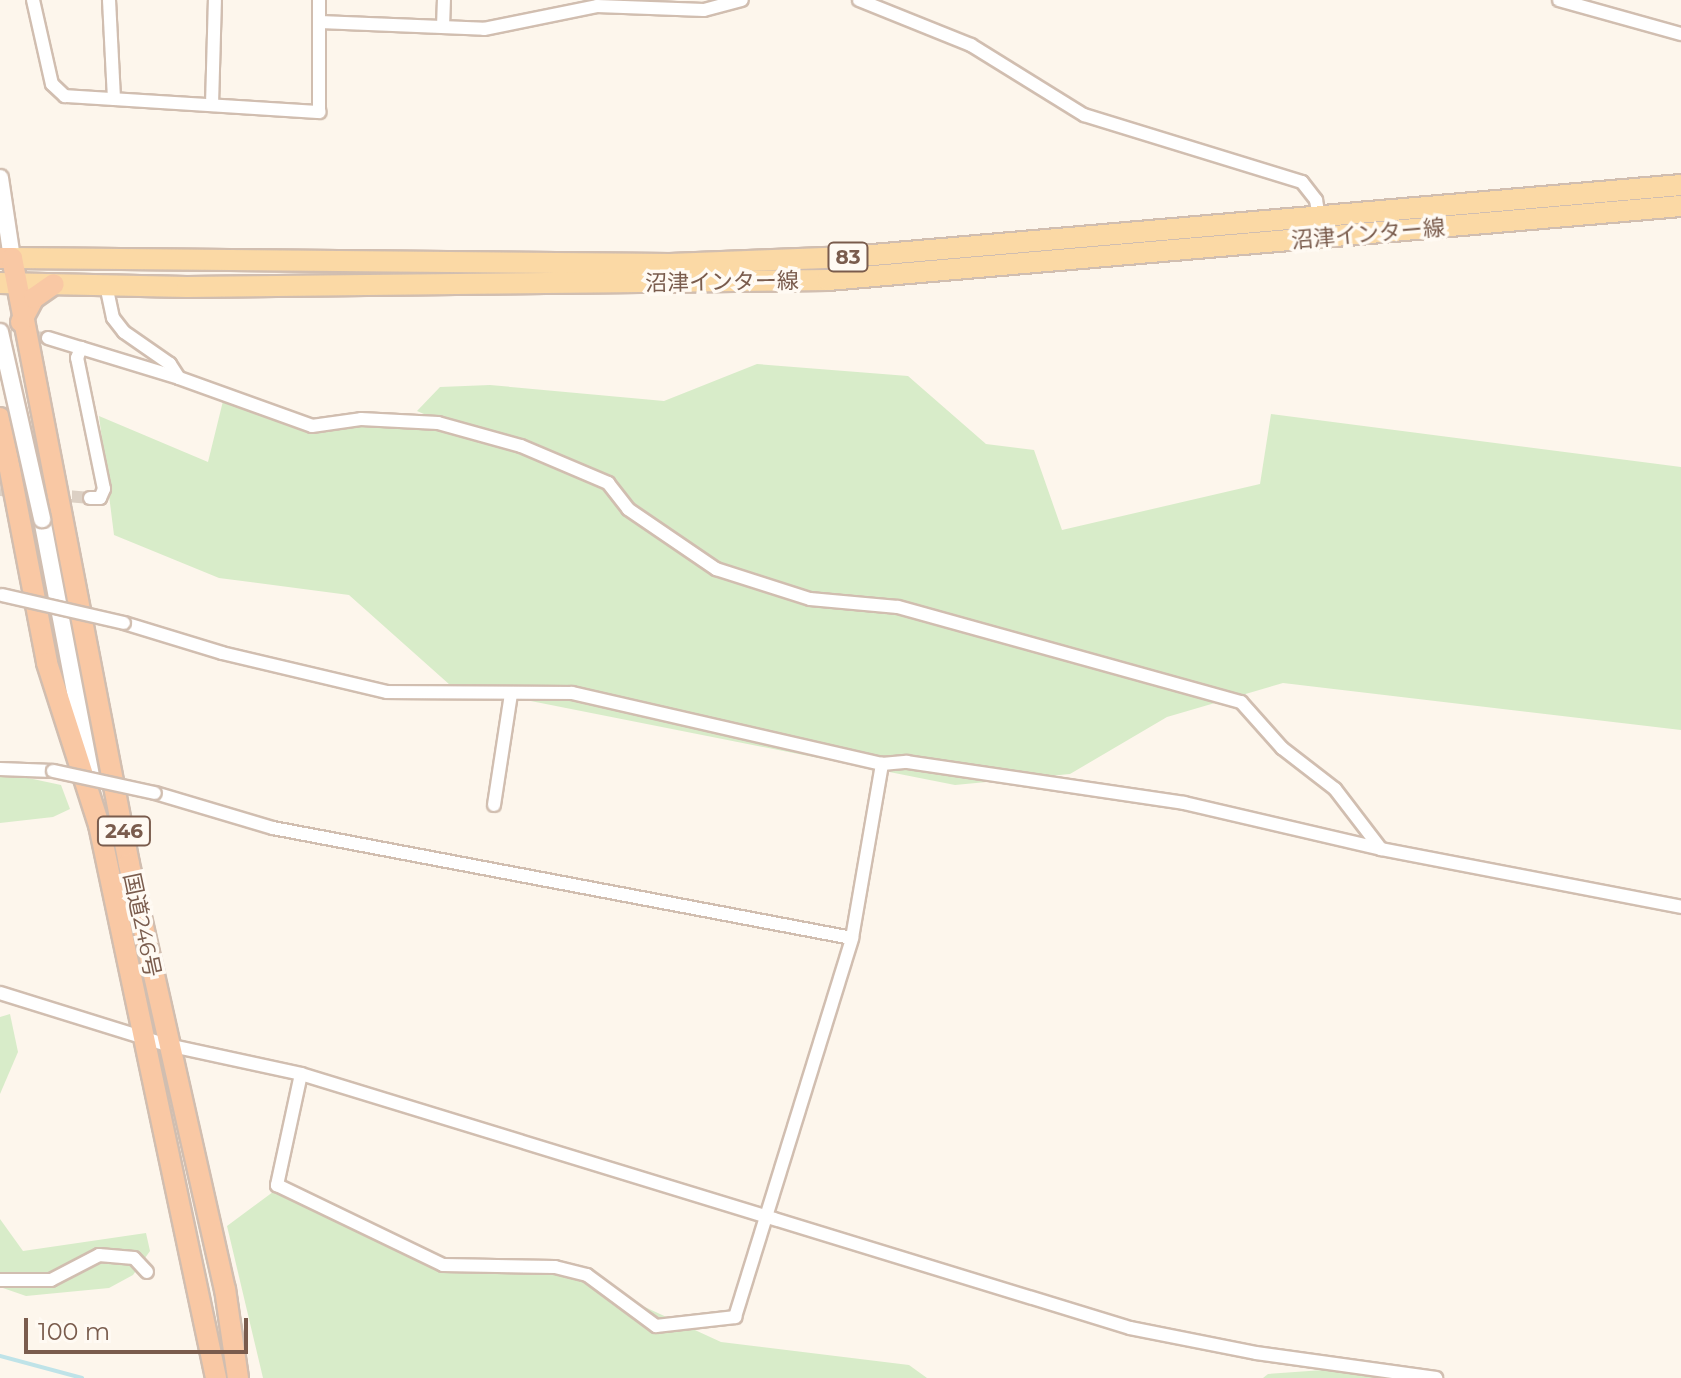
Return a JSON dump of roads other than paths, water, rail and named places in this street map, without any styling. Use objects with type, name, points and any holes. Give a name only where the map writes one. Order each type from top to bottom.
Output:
[{"type":"highway","name":"246","points":[[6,258],[8,282]]},
{"type":"highway","name":"国道246号","points":[[8,282],[21,322],[167,1045],[225,1289],[238,1378]]},
{"type":"highway","points":[[21,322],[34,298],[54,284]]},
{"type":"highway","name":"国道246号","points":[[0,418],[47,663],[99,825],[216,1378]]},
{"type":"highway","points":[[0,484],[17,498]]},
{"type":"main road","name":"沼津インター線","points":[[6,258],[670,264],[981,247],[1681,185]]},
{"type":"main road","name":"沼津インター線","points":[[8,282],[106,285],[828,280],[1681,206]]},
{"type":"street","points":[[33,0],[52,84],[65,96],[319,112],[319,0]]},
{"type":"street","points":[[109,0],[114,99]]},
{"type":"street","points":[[212,105],[215,0]]},
{"type":"street","points":[[443,27],[444,0]]},
{"type":"street","points":[[320,22],[484,29],[599,3],[704,10],[742,0]]},
{"type":"street","points":[[859,0],[971,45],[1084,115],[1302,182],[1311,190],[1320,216],[1323,239]]},
{"type":"street","points":[[1561,0],[1681,34]]},
{"type":"street","points":[[0,178],[6,258]]},
{"type":"street","points":[[106,285],[118,325],[179,378]]},
{"type":"street","points":[[0,332],[42,519],[99,825]]},
{"type":"street","points":[[48,338],[179,378],[312,426],[361,419],[438,423],[521,446],[608,483],[628,509],[716,569],[810,599],[898,607],[1241,702],[1282,748],[1335,789],[1381,849]]},
{"type":"street","points":[[81,348],[77,358],[104,489],[100,498],[90,498]]},
{"type":"street","points":[[50,565],[120,807]]},
{"type":"street","points":[[1,595],[124,623],[222,653],[387,692],[572,693],[882,764],[907,762],[1184,803],[1381,849],[1681,907]]},
{"type":"street","points":[[494,805],[511,694]]},
{"type":"street","points":[[301,1074],[277,1185],[443,1265],[555,1267],[587,1275],[656,1326],[735,1317],[770,1215],[852,938],[882,764]]},
{"type":"street","points":[[0,769],[53,771],[155,793],[273,828],[852,938]]},
{"type":"street","points":[[0,993],[32,1007],[144,1034],[167,1045],[301,1074],[770,1215],[1130,1328],[1256,1353],[1436,1378]]},
{"type":"street","points":[[0,1280],[51,1280],[99,1255],[134,1258],[147,1272]]},
{"type":"waterway","points":[[0,1356],[82,1378]]},
{"type":"tunnel","points":[[0,335],[48,338]]},
{"type":"tunnel","points":[[0,490],[90,498]]}]
